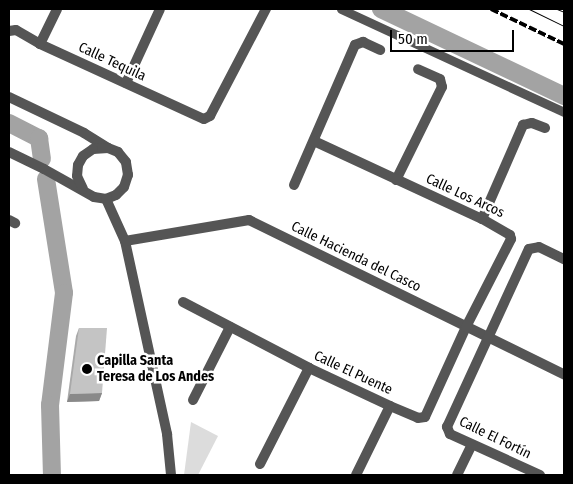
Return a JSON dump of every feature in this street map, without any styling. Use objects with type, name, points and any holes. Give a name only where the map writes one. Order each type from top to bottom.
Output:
[{"type":"street","points":[[40,44],[57,9]]},
{"type":"street","points":[[126,83],[160,9]]},
{"type":"street","name":"Calle Tequila","points":[[9,30],[16,30],[40,44],[204,119],[210,116],[266,9]]},
{"type":"street","points":[[294,185],[355,45],[363,42],[380,50]]},
{"type":"street","points":[[396,180],[442,87],[440,79],[418,69]]},
{"type":"street","points":[[9,97],[84,133],[118,152],[126,162],[128,175],[124,187],[116,195],[106,199],[94,198],[83,190],[9,152]]},
{"type":"street","points":[[482,218],[523,125],[532,122],[546,128]]},
{"type":"street","name":"Calle Los Arcos","points":[[314,141],[507,231],[511,237],[466,327]]},
{"type":"street","points":[[83,190],[77,176],[78,165],[83,156],[94,149],[108,148]]},
{"type":"street","points":[[106,199],[125,241],[167,434],[171,475]]},
{"type":"street","name":"Calle Hacienda del Casco","points":[[125,241],[249,220],[564,374]]},
{"type":"street","name":"Calle El Fortín","points":[[540,475],[450,434],[447,427],[529,249],[539,247],[564,259]]},
{"type":"street","name":"Calle El Puente","points":[[183,302],[309,368],[418,418],[425,417],[466,327]]},
{"type":"street","points":[[193,400],[230,327]]},
{"type":"street","points":[[260,464],[309,368]]},
{"type":"street","points":[[356,475],[390,406]]},
{"type":"street","points":[[457,475],[472,444]]},
{"type":"lane","points":[[341,9],[564,112]]},
{"type":"shaded area","points":[[191,422],[218,436],[198,475],[184,475]]},
{"type":"building","name":"Capilla Santa Teresa de Los Andes","points":[[79,328],[107,328],[102,393],[70,394]]},
{"type":"waterway","points":[[381,9],[564,96]]},
{"type":"waterway","points":[[9,123],[39,138],[42,159]]},
{"type":"waterway","points":[[46,179],[64,293],[50,405],[52,475]]},
{"type":"tram line","points":[[529,9],[564,26]]},
{"type":"tram line","points":[[557,9],[564,12]]},
{"type":"railway","points":[[491,9],[564,44]]},
{"type":"place","name":"Capilla Santa Teresa de Los Andes","points":[[87,369]]}]
